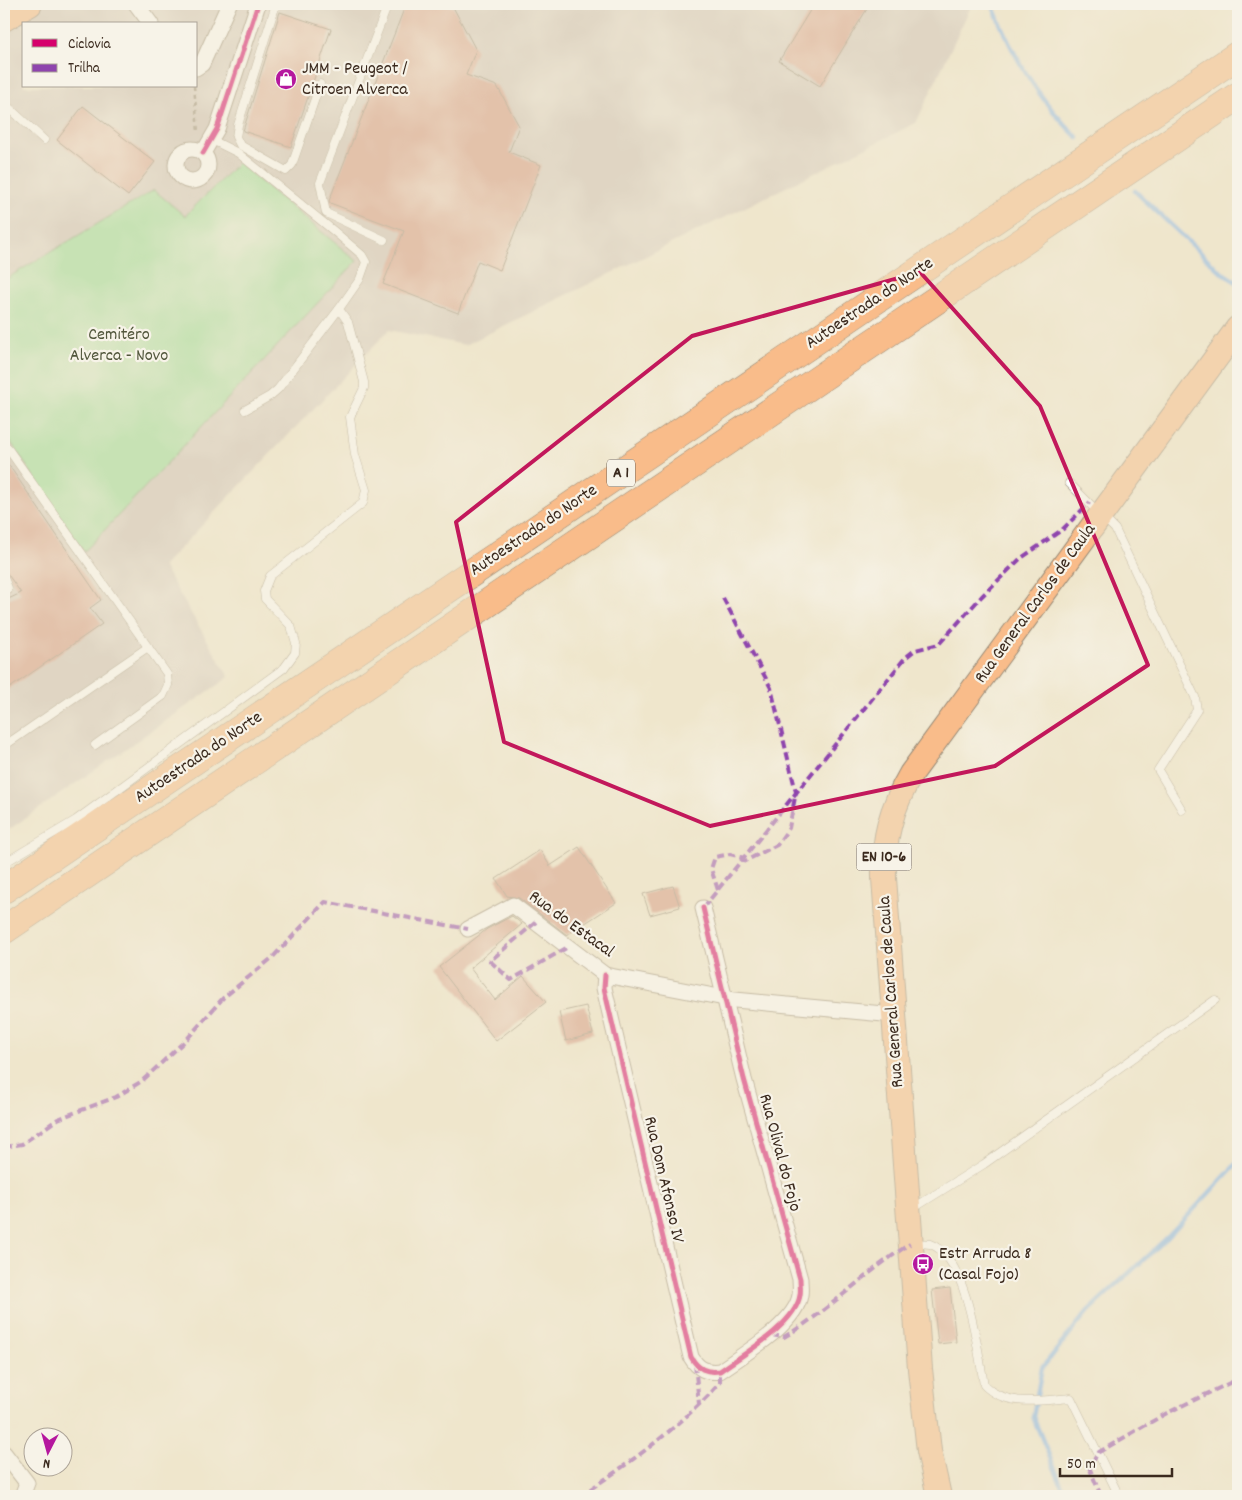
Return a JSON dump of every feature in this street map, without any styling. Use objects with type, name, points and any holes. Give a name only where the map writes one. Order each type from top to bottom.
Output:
[{"type":"highway","name":"Autoestrada do Norte","points":[[4,889],[1238,55]]},
{"type":"highway","name":"Autoestrada do Norte","points":[[4,930],[1238,96]]},
{"type":"main road","points":[[4,19],[30,4]]},
{"type":"main road","name":"Rua General Carlos de Caula","points":[[939,1496],[924,1407],[910,1244],[884,861],[887,828],[895,802],[911,774],[1238,328]]},
{"type":"street","points":[[136,4],[150,22]]},
{"type":"street","points":[[198,67],[202,64],[229,4]]},
{"type":"street","points":[[203,153],[212,140],[258,4]]},
{"type":"street","name":"Rua do Estacal","points":[[468,929],[513,905],[605,975],[725,998],[894,1015]]},
{"type":"street","name":"Rua Olival do Fojo","points":[[704,908],[746,1089],[800,1279],[800,1296],[789,1315],[772,1335],[720,1370]]},
{"type":"street","name":"Rua Dom Afonso IV","points":[[605,975],[604,988],[608,1006],[691,1357],[701,1370],[711,1372],[720,1370]]},
{"type":"street","points":[[4,1453],[27,1483],[22,1496]]},
{"type":"lane","points":[[276,4],[238,125],[236,137],[240,145],[286,171],[292,165],[320,84]]},
{"type":"lane","points":[[384,240],[326,213],[320,183],[388,4]]},
{"type":"lane","points":[[4,103],[44,140]]},
{"type":"lane","points":[[212,140],[238,153],[365,259],[365,271],[339,309],[278,389],[270,396],[245,410]]},
{"type":"lane","points":[[4,863],[76,820],[217,718],[284,668],[292,659],[295,653],[294,633],[266,598],[266,583],[270,576],[358,509],[366,496],[365,482],[355,455],[350,417],[364,388],[364,382],[348,322],[339,309]]},
{"type":"lane","points":[[4,443],[167,674],[168,685],[163,696],[95,746]]},
{"type":"lane","points":[[1069,483],[1116,529],[1197,704],[1197,710],[1192,719],[1158,770],[1182,810]]},
{"type":"lane","points":[[4,578],[8,588],[4,594]]},
{"type":"lane","points":[[4,746],[148,647]]},
{"type":"lane","points":[[908,1212],[984,1164],[1215,1000]]},
{"type":"lane","points":[[910,1244],[932,1245],[947,1259],[958,1276],[969,1306],[984,1385],[999,1396],[1022,1401],[1071,1398],[1119,1496]]},
{"type":"path","points":[[194,88],[197,132],[212,140]]},
{"type":"highlighted area","points":[[920,272],[1040,406],[1148,665],[995,766],[710,826],[504,742],[456,522],[692,336]]},
{"type":"shaded area","points":[[4,4],[972,4],[916,123],[465,345],[389,330],[163,566],[229,677],[4,833]]},
{"type":"green space","name":"Cemitéro Alverca - Novo","points":[[238,163],[357,261],[84,552],[4,432],[4,280],[154,190],[185,216]]},
{"type":"building","points":[[406,4],[444,4],[453,7],[476,50],[466,75],[497,86],[519,126],[509,152],[541,165],[500,270],[478,261],[458,313],[383,284],[404,231],[329,201]]},
{"type":"building","points":[[814,4],[870,4],[820,86],[779,61]]},
{"type":"building","name":"JMM - Peugeot / Citroen Alverca","points":[[280,12],[331,29],[291,147],[243,131]]},
{"type":"building","points":[[83,106],[155,162],[128,196],[57,140]]},
{"type":"building","points":[[4,458],[101,600],[90,608],[102,624],[4,692],[4,601],[21,593],[4,569]]},
{"type":"building","points":[[579,847],[616,903],[567,935],[519,898],[507,896],[496,879],[540,850],[550,866]]},
{"type":"building","points":[[673,886],[680,907],[650,915],[643,894]]},
{"type":"building","points":[[512,916],[522,924],[470,968],[495,1000],[523,976],[546,1002],[496,1041],[439,967],[487,929]]},
{"type":"building","points":[[586,1006],[593,1034],[566,1041],[559,1012]]},
{"type":"building","points":[[950,1288],[956,1342],[938,1344],[932,1290]]},
{"type":"waterway","points":[[992,4],[1008,41],[1028,76],[1051,109],[1078,138]]},
{"type":"waterway","points":[[1135,191],[1221,272],[1238,283]]},
{"type":"waterway","points":[[1238,814],[1238,819]]},
{"type":"waterway","points":[[1066,1496],[1033,1417],[1042,1368],[1088,1311],[1168,1237],[1238,1162]]},
{"type":"marked path","points":[[703,908],[905,658],[915,650],[939,644],[982,596],[1020,559],[1063,529],[1090,502]]},
{"type":"marked path","points":[[723,598],[771,688],[796,792],[789,828],[777,845],[743,862]]},
{"type":"marked path","points":[[718,890],[711,869],[715,857],[730,854],[744,858]]},
{"type":"marked path","points":[[4,1147],[22,1144],[58,1119],[116,1097],[142,1081],[187,1039],[223,998],[272,958],[325,902],[468,929]]},
{"type":"marked path","points":[[536,922],[490,961],[511,980],[568,947]]},
{"type":"marked path","points":[[771,1335],[784,1337],[800,1327],[910,1244]]},
{"type":"marked path","points":[[695,1364],[699,1404]]},
{"type":"marked path","points":[[580,1496],[636,1457],[688,1415],[720,1383],[720,1371]]},
{"type":"marked path","points":[[1101,1496],[1089,1467],[1099,1452],[1167,1413],[1238,1379]]},
{"type":"cycle path","points":[[203,153],[217,129],[258,4]]},
{"type":"cycle path","points":[[605,975],[604,988],[691,1357],[703,1369],[720,1371],[767,1338],[789,1317],[800,1295],[800,1279],[744,1079],[703,908]]},
{"type":"place","name":"JMM - Peugeot / Citroen Alverca","points":[[286,79]]},
{"type":"place","name":"Estr Arruda 8 (Casal Fojo)","points":[[923,1264]]}]
